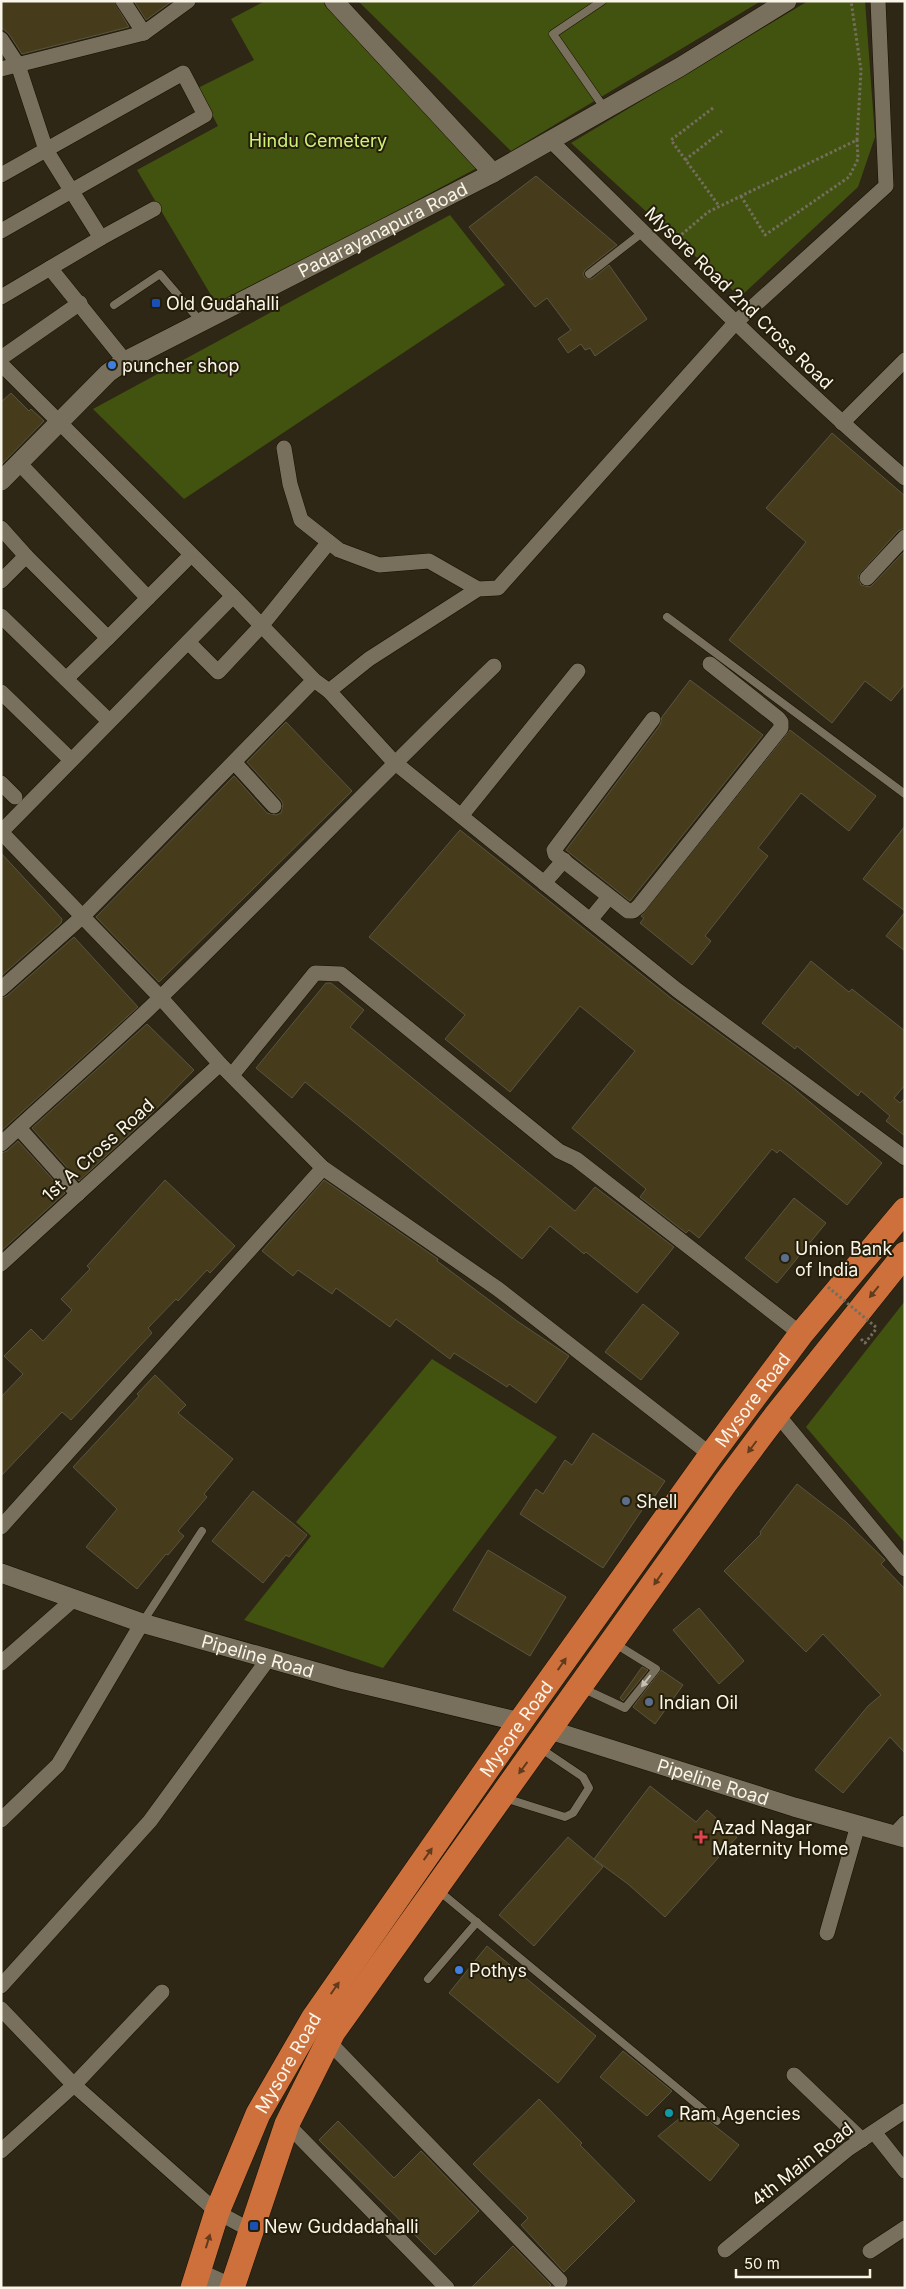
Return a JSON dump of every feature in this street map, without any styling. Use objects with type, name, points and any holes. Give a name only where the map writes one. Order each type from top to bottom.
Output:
[{"type":"highway","name":"Mysore Road","points":[[196,2280],[217,2212],[258,2114],[313,2019],[520,1722],[710,1455],[801,1334],[905,1210]]},
{"type":"highway","name":"Mysore Road","points":[[232,2288],[287,2124],[328,2041],[726,1482],[777,1414],[905,1254]]},
{"type":"street","points":[[123,1],[144,33]]},
{"type":"street","points":[[1,69],[144,33],[188,1]]},
{"type":"street","points":[[334,1],[493,174]]},
{"type":"street","name":"Padarayanapura Road","points":[[1,481],[108,373],[125,361],[493,174],[606,110],[787,1]]},
{"type":"street","points":[[329,691],[369,659],[478,590],[498,588],[735,322],[886,186],[878,1]]},
{"type":"street","points":[[1,39],[18,65],[46,150],[101,238]]},
{"type":"street","points":[[1,174],[183,73],[205,115],[1,231]]},
{"type":"street","name":"Mysore Road 2nd Cross Road","points":[[551,141],[735,322],[842,423],[905,478]]},
{"type":"street","points":[[1,297],[154,209]]},
{"type":"street","points":[[50,268],[125,361]]},
{"type":"street","points":[[1,358],[80,303]]},
{"type":"street","points":[[842,423],[905,360]]},
{"type":"street","points":[[1,364],[262,625],[314,680],[329,691],[394,762],[677,990],[905,1158]]},
{"type":"street","points":[[1,386],[12,376]]},
{"type":"street","points":[[284,448],[290,484],[301,520],[339,550],[378,565],[429,561],[478,590]]},
{"type":"street","points":[[18,463],[148,598]]},
{"type":"street","points":[[1,528],[26,556],[108,638]]},
{"type":"street","points":[[867,578],[905,537]]},
{"type":"street","points":[[188,642],[218,672],[262,625],[329,542]]},
{"type":"street","points":[[66,679],[191,555]]},
{"type":"street","points":[[1,581],[26,556]]},
{"type":"street","points":[[233,596],[1,832],[83,916],[220,1064],[323,1168],[498,1289],[710,1455]]},
{"type":"street","points":[[1,616],[109,721]]},
{"type":"street","points":[[654,719],[556,846],[556,854],[628,911],[633,911],[639,906],[781,728],[782,722],[778,718],[710,664]]},
{"type":"street","points":[[1,1144],[160,998],[306,853],[394,762],[494,666]]},
{"type":"street","points":[[461,816],[578,672]]},
{"type":"street","points":[[1,989],[83,916],[314,680]]},
{"type":"street","points":[[1,692],[71,760]]},
{"type":"street","points":[[234,762],[274,806]]},
{"type":"street","points":[[1,783],[15,797]]},
{"type":"street","points":[[544,883],[564,860]]},
{"type":"street","points":[[590,920],[609,897]]},
{"type":"street","points":[[232,1075],[315,974],[341,974],[559,1151],[576,1159],[801,1334]]},
{"type":"street","name":"1st A Cross Road","points":[[1,1264],[220,1064]]},
{"type":"street","points":[[18,1128],[78,1194]]},
{"type":"street","points":[[1,1527],[323,1168]]},
{"type":"street","points":[[777,1414],[905,1569]]},
{"type":"street","name":"Pipeline Road","points":[[1,1573],[142,1623],[344,1680],[520,1722]]},
{"type":"street","points":[[1,1663],[74,1599]]},
{"type":"street","points":[[1,1820],[58,1765],[142,1623]]},
{"type":"street","points":[[1,1986],[150,1822],[269,1658]]},
{"type":"street","name":"Pipeline Road","points":[[544,1738],[858,1825],[901,1832]]},
{"type":"street","points":[[827,1933],[858,1825]]},
{"type":"street","points":[[1,2151],[74,2085],[162,1992]]},
{"type":"street","points":[[1,2009],[74,2085],[217,2212],[252,2231]]},
{"type":"street","points":[[328,2041],[560,2281]]},
{"type":"street","points":[[794,2074],[868,2136],[905,2171]]},
{"type":"street","name":"4th Main Road","points":[[725,2250],[868,2136],[905,2111]]},
{"type":"street","points":[[287,2124],[447,2288]]},
{"type":"street","points":[[870,2251],[905,2228]]},
{"type":"street","points":[[196,2280],[232,2288]]},
{"type":"lane","points":[[602,1],[553,34],[606,110]]},
{"type":"lane","points":[[589,274],[643,232]]},
{"type":"lane","points":[[114,305],[160,274],[201,322]]},
{"type":"lane","points":[[667,617],[905,794]]},
{"type":"lane","points":[[142,1623],[202,1530]]},
{"type":"lane","points":[[581,1687],[625,1708],[656,1669],[613,1642]]},
{"type":"lane","points":[[502,1797],[565,1817],[573,1813],[589,1788],[582,1777],[544,1738]]},
{"type":"lane","points":[[436,1888],[717,2121]]},
{"type":"lane","points":[[428,1979],[477,1922]]},
{"type":"path","points":[[740,196],[765,235],[850,177],[858,159],[857,138],[861,70],[851,1]]},
{"type":"path","points":[[713,108],[671,140],[719,206]]},
{"type":"path","points":[[685,160],[722,131]]},
{"type":"path","points":[[662,251],[708,212],[857,138]]},
{"type":"path","points":[[828,1287],[877,1328],[865,1343]]},
{"type":"green space","name":"Hindu Cemetery","points":[[265,1],[329,1],[477,168],[218,307],[137,170],[218,126],[198,88],[254,60],[231,19]]},
{"type":"green space","points":[[358,1],[761,1],[511,151]]},
{"type":"green space","points":[[808,1],[865,1],[875,137],[858,187],[740,297],[571,143]]},
{"type":"green space","points":[[450,215],[505,285],[184,499],[93,409]]},
{"type":"green space","points":[[905,1301],[905,1543],[806,1427]]},
{"type":"green space","points":[[432,1359],[557,1437],[383,1668],[244,1620],[311,1536],[296,1522]]},
{"type":"building","points":[[1,1],[114,1],[129,27],[22,54],[9,34],[1,27]]},
{"type":"building","points":[[134,1],[172,1],[146,20]]},
{"type":"building","points":[[536,176],[617,245],[585,270],[583,274],[585,278],[592,279],[609,265],[647,319],[595,356],[590,348],[585,350],[581,344],[568,353],[558,339],[571,330],[547,298],[535,307],[469,227]]},
{"type":"building","points":[[11,393],[29,411],[31,409],[44,421],[1,465],[1,402]]},
{"type":"building","points":[[832,433],[905,496],[905,528],[898,531],[858,576],[861,585],[870,587],[905,551],[905,684],[891,701],[865,681],[832,723],[729,640],[806,542],[766,508]]},
{"type":"building","points":[[690,680],[763,735],[630,901],[566,850],[660,725],[662,717]]},
{"type":"building","points":[[286,722],[352,791],[159,982],[96,917],[234,776],[267,813],[276,815],[281,813],[283,804],[281,800],[247,762]]},
{"type":"building","points":[[790,730],[876,796],[849,831],[801,793],[758,848],[768,856],[705,936],[711,941],[692,965],[640,923],[644,918],[641,916]]},
{"type":"building","points":[[905,826],[905,911],[863,879]]},
{"type":"building","points":[[460,830],[671,998],[791,1086],[882,1163],[847,1205],[780,1150],[777,1153],[772,1149],[699,1238],[689,1230],[686,1233],[640,1197],[646,1189],[572,1128],[635,1051],[580,1006],[510,1092],[445,1039],[465,1015],[369,937]]},
{"type":"building","points":[[1,853],[62,919],[61,923],[1,976]]},
{"type":"building","points":[[905,912],[905,951],[886,936]]},
{"type":"building","points":[[74,937],[138,1007],[1,1131],[1,998],[7,996]]},
{"type":"building","points":[[811,961],[849,992],[852,989],[905,1031],[905,1085],[894,1098],[900,1103],[905,1098],[905,1136],[886,1121],[890,1116],[861,1091],[858,1096],[797,1046],[795,1049],[762,1023]]},
{"type":"building","points":[[326,983],[331,983],[364,1010],[350,1027],[575,1211],[595,1187],[674,1247],[637,1293],[550,1226],[522,1259],[305,1082],[292,1098],[256,1068]]},
{"type":"building","points":[[147,1024],[194,1070],[149,1116],[79,1181],[32,1128]]},
{"type":"building","points":[[18,1141],[65,1193],[1,1251],[1,1153],[7,1151]]},
{"type":"building","points":[[165,1180],[235,1246],[210,1273],[207,1270],[178,1301],[176,1299],[148,1328],[152,1333],[71,1420],[62,1412],[1,1476],[1,1397],[23,1374],[4,1356],[31,1329],[43,1341],[72,1310],[61,1299],[90,1269],[87,1266]]},
{"type":"building","points":[[324,1180],[438,1259],[437,1261],[517,1321],[569,1356],[536,1403],[509,1384],[507,1387],[454,1353],[450,1359],[396,1319],[390,1327],[336,1288],[332,1294],[298,1270],[293,1276],[262,1251]]},
{"type":"building","points":[[794,1198],[826,1223],[777,1283],[745,1258]]},
{"type":"building","points":[[643,1304],[679,1333],[641,1380],[605,1352]]},
{"type":"building","points":[[155,1375],[186,1405],[178,1413],[233,1459],[204,1494],[207,1497],[178,1531],[184,1536],[168,1555],[166,1554],[137,1589],[86,1547],[117,1509],[73,1467],[139,1396],[137,1394]]},
{"type":"building","points":[[593,1433],[665,1481],[646,1509],[644,1507],[603,1568],[520,1514],[536,1489],[543,1494],[565,1460],[572,1465]]},
{"type":"building","points":[[797,1484],[846,1522],[885,1560],[881,1564],[905,1589],[905,1753],[890,1737],[843,1793],[815,1770],[868,1706],[881,1695],[823,1634],[806,1652],[724,1571],[761,1534],[760,1532]]},
{"type":"building","points":[[253,1491],[307,1535],[289,1557],[286,1555],[263,1583],[212,1541]]},
{"type":"building","points":[[488,1550],[566,1597],[530,1656],[453,1610]]},
{"type":"building","points":[[699,1608],[744,1661],[719,1684],[673,1630]]},
{"type":"building","points":[[642,1667],[648,1670],[623,1701],[620,1698]]},
{"type":"building","points":[[661,1670],[683,1685],[655,1724],[633,1707]]},
{"type":"building","points":[[650,1786],[696,1822],[707,1810],[737,1837],[665,1917],[628,1884],[594,1859]]},
{"type":"building","points":[[568,1837],[603,1867],[534,1946],[499,1915]]},
{"type":"building","points":[[487,1946],[596,2036],[558,2083],[449,1993]]},
{"type":"building","points":[[623,2051],[672,2091],[647,2116],[600,2077]]},
{"type":"building","points":[[539,2099],[582,2143],[580,2145],[635,2201],[564,2272],[521,2225],[528,2218],[473,2164]]},
{"type":"building","points":[[692,2108],[739,2145],[710,2181],[658,2136]]},
{"type":"building","points":[[338,2121],[394,2178],[421,2151],[479,2211],[435,2255],[319,2140]]},
{"type":"building","points":[[513,2246],[551,2285],[548,2288],[471,2288]]},
{"type":"place","name":"Old Gudahalli","points":[[156,303]]},
{"type":"place","name":"puncher shop","points":[[112,365]]},
{"type":"place","name":"Union Bank of India","points":[[785,1258]]},
{"type":"place","name":"Shell","points":[[626,1501]]},
{"type":"place","name":"Indian Oil","points":[[649,1702]]},
{"type":"place","name":"Azad Nagar Maternity Home","points":[[701,1837]]},
{"type":"place","name":"Pothys","points":[[459,1970]]},
{"type":"place","name":"Ram Agencies","points":[[669,2113]]},
{"type":"place","name":"New Guddadahalli","points":[[254,2226]]}]
